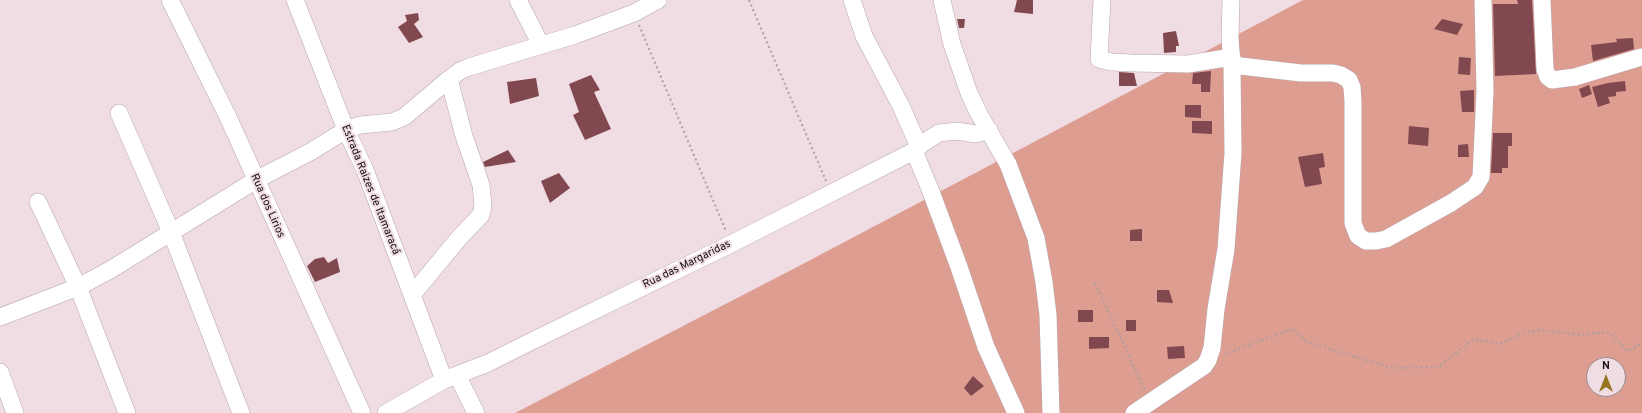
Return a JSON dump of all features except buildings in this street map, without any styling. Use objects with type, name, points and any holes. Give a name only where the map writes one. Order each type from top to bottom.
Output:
[{"type":"street","name":"Rua dos Lirios","points":[[170,0],[228,117],[362,413]]},
{"type":"street","name":"Estrada Raizes de Itamaracá","points":[[295,0],[346,130],[365,170],[412,295],[450,378],[476,413]]},
{"type":"street","points":[[518,0],[541,45]]},
{"type":"street","points":[[0,317],[78,287],[110,270],[256,180],[310,152],[346,130],[360,125],[392,122],[404,117],[449,79],[469,67],[575,35],[634,13],[658,0]]},
{"type":"street","points":[[852,0],[864,36],[901,106],[986,347],[1016,413]]},
{"type":"street","points":[[942,0],[952,44],[960,68],[979,114],[1008,164],[1036,238],[1040,255],[1048,315],[1051,413]]},
{"type":"street","points":[[1102,0],[1099,59],[1110,62],[1188,64],[1232,61],[1300,73],[1333,73],[1341,75],[1349,80],[1352,86],[1353,102],[1353,223],[1358,236],[1366,241],[1376,242],[1386,239],[1451,203],[1475,187],[1481,178],[1485,92],[1484,0]]},
{"type":"street","points":[[1134,413],[1204,366],[1208,360],[1212,348],[1216,309],[1226,248],[1233,153],[1232,61],[1230,38],[1231,0]]},
{"type":"street","points":[[1542,0],[1545,69],[1548,77],[1552,80],[1575,77],[1642,57]]},
{"type":"street","points":[[412,295],[458,238],[481,215],[483,206],[481,184],[464,136],[449,79]]},
{"type":"street","points":[[119,113],[171,232],[241,413]]},
{"type":"street","name":"Rua das Margaridas","points":[[386,413],[450,378],[502,356],[731,244],[916,149],[939,133],[956,131],[976,134],[989,130]]},
{"type":"street","points":[[38,202],[78,287],[127,413]]},
{"type":"street","points":[[0,372],[16,413]]},
{"type":"path","points":[[749,0],[831,193]]},
{"type":"path","points":[[634,13],[731,244]]},
{"type":"path","points":[[1095,283],[1150,402]]},
{"type":"path","points":[[1208,360],[1293,329],[1305,341],[1391,368],[1438,367],[1474,339],[1500,344],[1526,332],[1540,330],[1581,336],[1596,333],[1610,333],[1628,351],[1642,342]]},
{"type":"shaded area","points":[[1303,0],[1642,0],[1642,413],[515,413],[799,266]]}]
